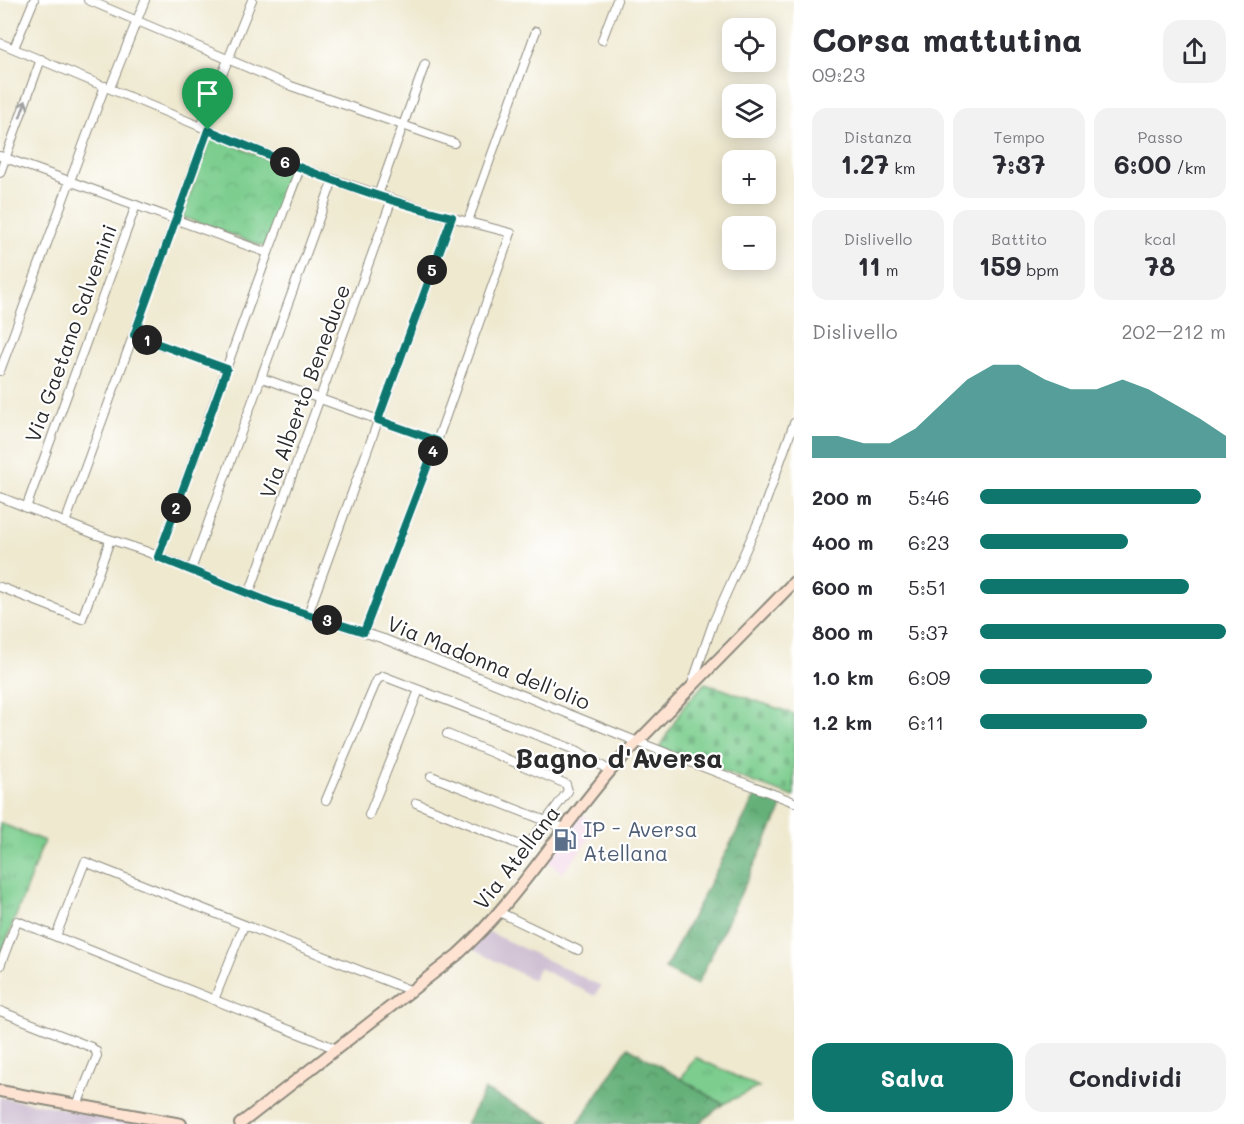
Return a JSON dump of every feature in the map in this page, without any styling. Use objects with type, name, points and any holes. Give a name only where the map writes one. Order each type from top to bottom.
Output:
[{"type":"main road","name":"Via Atellana","points":[[240,1124],[457,955],[480,934],[610,771],[691,685],[794,582]]},
{"type":"main road","points":[[0,1091],[181,1124]]},
{"type":"street","points":[[14,48],[34,0]]},
{"type":"street","points":[[88,0],[301,90],[454,143]]},
{"type":"street","points":[[0,371],[107,87],[145,0]]},
{"type":"street","points":[[65,523],[176,220],[228,60],[252,0]]},
{"type":"street","points":[[602,40],[617,0]]},
{"type":"street","points":[[468,220],[536,31]]},
{"type":"street","points":[[0,43],[300,168],[378,195],[510,233],[437,441],[364,632]]},
{"type":"street","points":[[0,173],[3,157],[41,59]]},
{"type":"street","points":[[378,195],[425,64]]},
{"type":"street","points":[[3,157],[268,253]]},
{"type":"street","points":[[158,557],[300,168]]},
{"type":"street","points":[[191,570],[333,180]]},
{"type":"street","name":"Via Alberto Beneduce","points":[[249,594],[392,199]]},
{"type":"street","name":"Via Gaetano Salvemini","points":[[26,507],[136,206]]},
{"type":"street","points":[[308,614],[452,217]]},
{"type":"street","points":[[134,335],[227,369]]},
{"type":"street","points":[[262,378],[437,441]]},
{"type":"street","points":[[691,685],[714,623],[768,498],[794,423]]},
{"type":"street","name":"Via Madonna dell'olio","points":[[0,497],[249,594],[364,632],[794,802]]},
{"type":"street","points":[[0,587],[82,619],[110,540]]},
{"type":"street","points":[[326,800],[377,680],[383,676],[578,751],[610,771]]},
{"type":"street","points":[[369,815],[420,690]]},
{"type":"street","points":[[416,803],[520,845],[528,845],[568,791],[566,784],[447,734]]},
{"type":"street","points":[[431,776],[564,828]]},
{"type":"street","points":[[56,936],[85,862],[411,991]]},
{"type":"street","points":[[499,912],[578,950]]},
{"type":"street","points":[[0,966],[17,921],[337,1050]]},
{"type":"street","points":[[214,1000],[244,925]]},
{"type":"street","points":[[0,1011],[96,1051],[97,1056],[77,1105]]},
{"type":"shaded area","points":[[579,812],[599,826],[563,873],[544,859]]},
{"type":"shaded area","points":[[487,931],[601,986],[595,996],[539,968],[533,980],[470,948]]},
{"type":"shaded area","points":[[0,1097],[148,1124],[0,1124]]},
{"type":"green space","points":[[211,135],[294,171],[265,247],[182,217]]},
{"type":"green space","points":[[705,683],[794,714],[794,797],[659,748],[684,706]]},
{"type":"green space","points":[[758,791],[785,801],[697,985],[665,969]]},
{"type":"green space","points":[[0,823],[44,841],[0,958]]},
{"type":"green space","points":[[628,1047],[723,1104],[698,1124],[578,1124]]},
{"type":"green space","points":[[695,1057],[759,1087],[723,1104],[681,1079]]},
{"type":"green space","points":[[485,1090],[552,1124],[466,1124]]},
{"type":"place","name":"IP - Aversa Atellana","points":[[565,840]]},
{"type":"district","name":"Bagno d'Aversa","points":[[619,757]]},
{"type":"route","points":[[208,130],[300,168],[452,217],[378,420],[437,441],[364,632],[272,603],[158,557],[227,369],[134,335],[208,130]]}]
